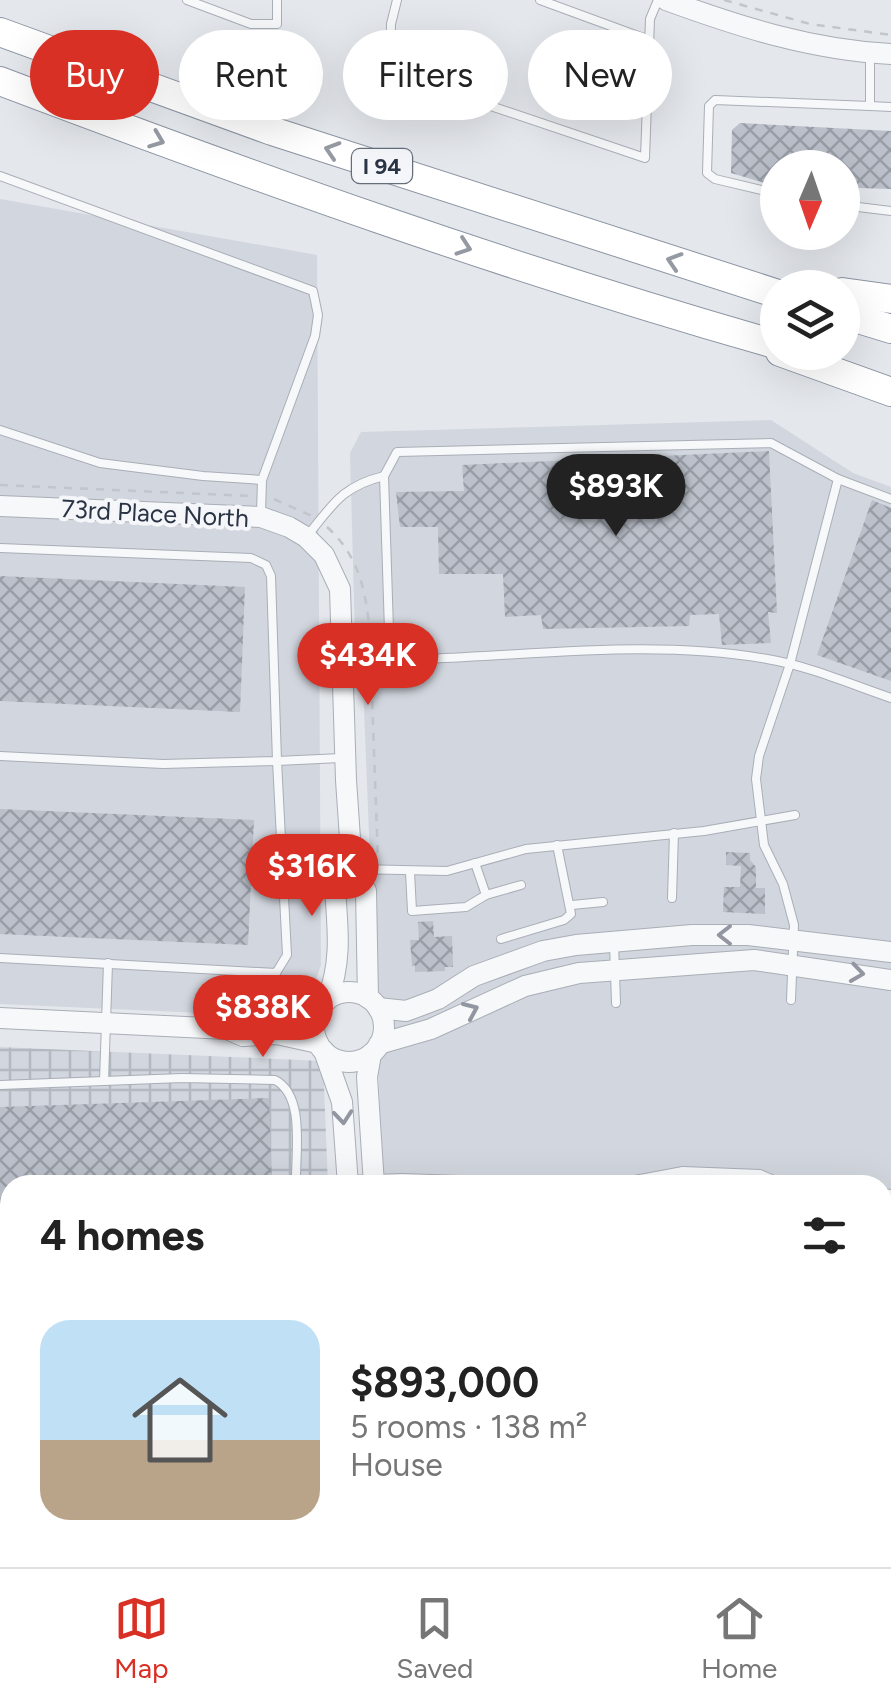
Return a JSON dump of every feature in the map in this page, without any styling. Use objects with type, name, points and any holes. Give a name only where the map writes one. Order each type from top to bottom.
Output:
[{"type":"highway","name":"I 94","points":[[0,32],[272,131],[760,288]]},
{"type":"highway","name":"I 94","points":[[0,81],[256,178],[760,344]]},
{"type":"highway","points":[[860,295],[891,299]]},
{"type":"highway","points":[[860,320],[891,329]]},
{"type":"highway","points":[[860,368],[891,376]]},
{"type":"highway","points":[[832,370],[891,392]]},
{"type":"street","points":[[666,0],[773,37],[881,54]]},
{"type":"street","name":"73rd Place North","points":[[0,506],[261,507],[289,526],[312,529]]},
{"type":"street","points":[[312,529],[340,589],[352,868],[366,892],[373,1003],[384,1026],[367,1078],[374,1175]]},
{"type":"street","points":[[347,1175],[342,1102],[314,1032],[340,948],[335,890],[352,868]]},
{"type":"street","points":[[227,1029],[244,1020],[322,1006],[347,992],[406,1011],[438,999],[474,976],[543,951],[576,945],[692,935],[748,935],[891,952]]},
{"type":"street","points":[[0,1018],[227,1029],[243,1036],[277,1034],[321,1047],[332,1058],[352,1062],[525,986],[579,973],[724,960],[793,965],[891,980]]},
{"type":"lane","points":[[187,0],[251,24],[276,24],[277,0]]},
{"type":"lane","points":[[397,0],[390,72],[528,119]]},
{"type":"lane","points":[[540,0],[622,30]]},
{"type":"lane","points":[[649,30],[658,0]]},
{"type":"lane","points":[[870,106],[881,54]]},
{"type":"lane","points":[[760,190],[715,179],[707,173],[709,106],[715,100],[891,107]]},
{"type":"lane","points":[[532,120],[645,158],[646,120]]},
{"type":"lane","points":[[0,176],[312,291],[318,315],[315,336],[262,480],[261,507]]},
{"type":"lane","points":[[860,207],[891,211]]},
{"type":"lane","points":[[0,430],[100,462],[262,480]]},
{"type":"lane","points":[[390,661],[384,476],[397,452],[771,443],[838,479],[891,499]]},
{"type":"lane","points":[[312,529],[342,493],[359,482],[384,476]]},
{"type":"lane","points":[[792,1000],[794,940],[790,905],[764,845],[756,779],[759,756],[790,664],[838,479]]},
{"type":"lane","points":[[0,548],[252,558],[266,564],[272,576],[286,955],[276,973],[0,958]]},
{"type":"lane","points":[[342,659],[390,661],[672,649],[790,664],[891,698]]},
{"type":"lane","points":[[0,756],[163,764],[345,758]]},
{"type":"lane","points":[[352,868],[447,871],[526,849],[759,823],[795,815]]},
{"type":"lane","points":[[672,898],[674,833]]},
{"type":"lane","points":[[501,938],[564,920],[571,914],[557,845]]},
{"type":"lane","points":[[475,863],[486,895]]},
{"type":"lane","points":[[410,872],[412,910],[466,907],[486,895],[521,884]]},
{"type":"lane","points":[[572,905],[603,902]]},
{"type":"lane","points":[[614,943],[616,1003]]},
{"type":"lane","points":[[104,1081],[108,962]]},
{"type":"lane","points":[[0,1085],[182,1078],[275,1080],[285,1086],[294,1107],[296,1175]]},
{"type":"lane","points":[[662,1175],[683,1171],[762,1175]]},
{"type":"path","points":[[724,0],[810,24],[891,35]]},
{"type":"path","points":[[0,484],[261,507],[290,504],[312,529],[329,528],[348,551],[362,579],[369,614],[379,870]]},
{"type":"shaded area","points":[[0,199],[317,255],[321,965],[314,986],[291,1010],[247,1015],[0,1004]]},
{"type":"shaded area","points":[[771,420],[853,473],[891,487],[891,1175],[383,1175],[363,683],[355,636],[350,453],[361,432]]},
{"type":"shaded area","points":[[0,1047],[323,1061],[328,1175],[0,1175]]},
{"type":"building","points":[[740,123],[891,131],[891,189],[860,188],[860,150],[760,150],[760,182],[731,173],[732,130]]},
{"type":"building","points":[[769,451],[777,613],[768,612],[771,643],[722,645],[719,614],[690,615],[689,626],[543,629],[541,615],[505,617],[503,574],[439,574],[438,527],[400,527],[396,492],[464,491],[462,465]]},
{"type":"building","points":[[872,500],[891,508],[891,681],[817,655]]},
{"type":"building","points":[[0,576],[245,587],[240,712],[0,701]]},
{"type":"building","points":[[0,809],[254,820],[248,945],[0,934]]},
{"type":"building","points":[[726,852],[750,853],[756,867],[756,888],[765,888],[765,914],[723,912],[724,887],[740,887],[741,866],[726,865]]},
{"type":"building","points":[[433,921],[434,937],[452,936],[453,967],[415,972],[410,940],[419,940],[418,922]]},
{"type":"building","points":[[269,1098],[272,1175],[0,1175],[0,1107]]}]
